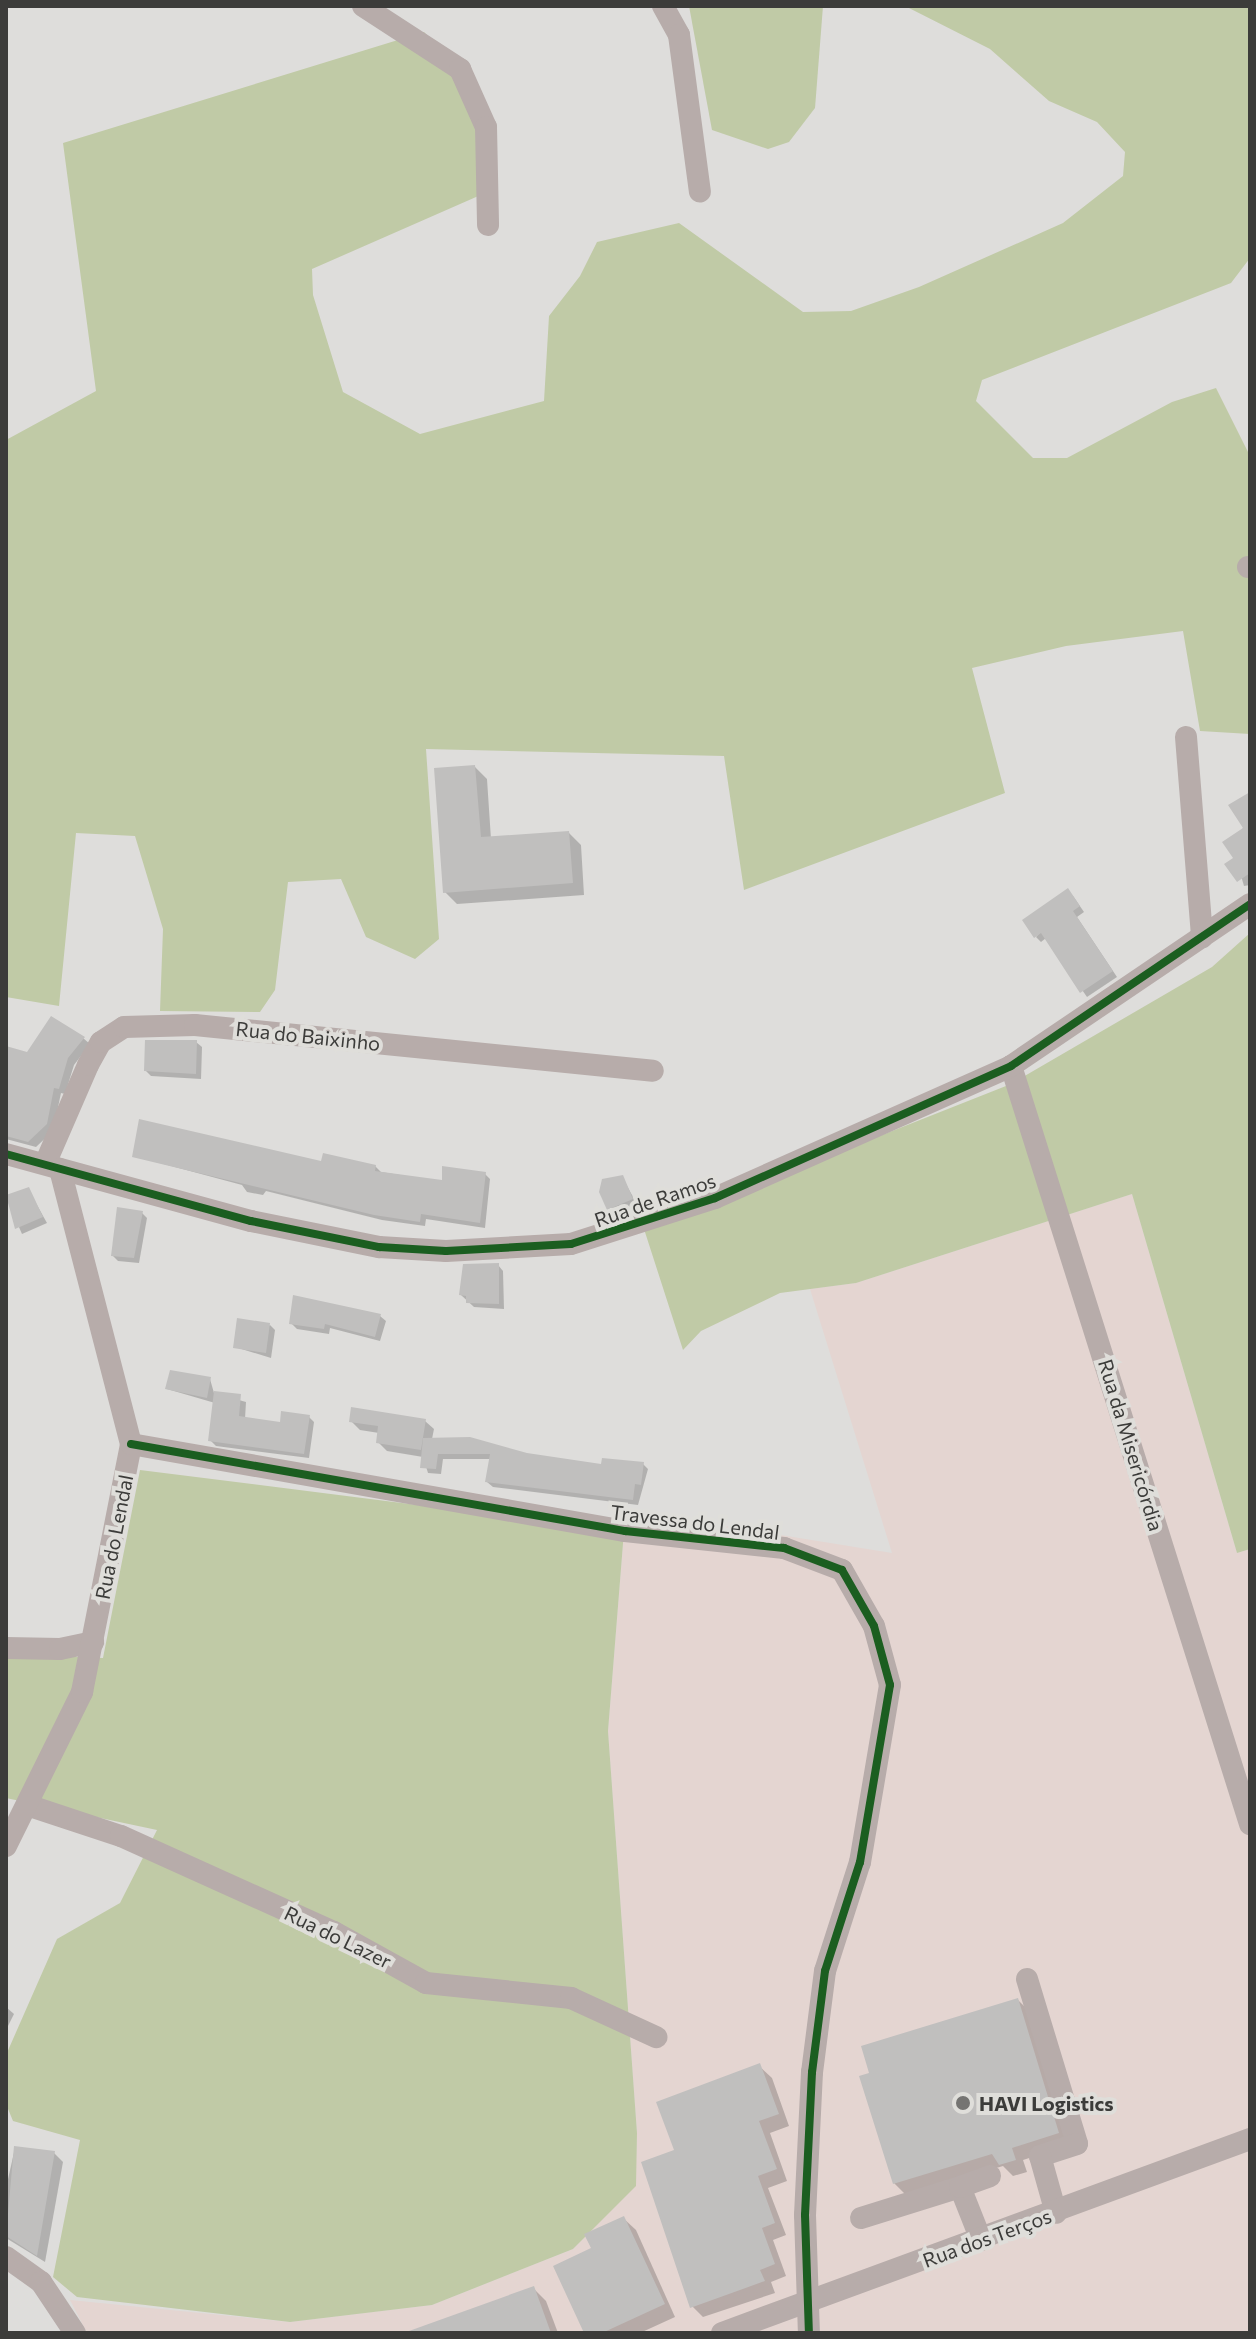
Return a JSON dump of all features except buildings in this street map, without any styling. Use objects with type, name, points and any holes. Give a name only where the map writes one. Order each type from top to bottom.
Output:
[{"type":"street","points":[[363,6],[460,69],[486,127],[488,225]]},
{"type":"street","points":[[663,6],[679,35],[700,192]]},
{"type":"street","points":[[1186,737],[1202,937]]},
{"type":"street","name":"Rua de Ramos","points":[[6,1154],[251,1221],[379,1247],[446,1251],[571,1244],[715,1198],[1011,1066],[1250,904]]},
{"type":"street","name":"Rua do Baixinho","points":[[53,1167],[88,1065],[101,1042],[124,1027],[195,1025],[653,1071]]},
{"type":"street","name":"Rua da Misericórdia","points":[[1011,1066],[1250,1824]]},
{"type":"street","name":"Rua do Lendal","points":[[6,1846],[82,1692],[131,1444],[53,1167]]},
{"type":"street","name":"Travessa do Lendal","points":[[131,1444],[609,1529],[784,1548],[842,1570],[874,1626],[890,1685],[860,1862],[825,1971],[812,2072],[809,2333]]},
{"type":"street","points":[[6,1648],[60,1649],[93,1642]]},
{"type":"street","name":"Rua do Lazer","points":[[27,1805],[121,1836],[334,1932],[426,1983],[571,1998],[656,2037]]},
{"type":"street","points":[[1027,1979],[1077,2144],[1040,2156],[1056,2213]]},
{"type":"street","name":"Rua dos Terços","points":[[722,2333],[1056,2213],[1250,2139]]},
{"type":"street","points":[[861,2218],[990,2176]]},
{"type":"street","points":[[960,2187],[981,2240]]},
{"type":"street","points":[[6,2257],[41,2282],[75,2333]]},
{"type":"shaded area","points":[[1132,1194],[1237,1553],[1250,1549],[1250,2333],[87,2333],[70,2300],[290,2322],[432,2305],[573,2249],[635,2186],[637,2133],[608,1731],[624,1531],[633,1511],[892,1553],[810,1289],[856,1283]]},
{"type":"green space","points":[[689,6],[823,6],[815,108],[789,142],[768,149],[712,130]]},
{"type":"green space","points":[[905,6],[1250,6],[1250,258],[1231,283],[982,380],[976,401],[1033,458],[1067,458],[1172,402],[1216,388],[1250,456],[1250,734],[1200,731],[1183,631],[1066,646],[972,668],[1005,793],[744,890],[724,756],[426,749],[439,939],[415,959],[366,937],[341,879],[288,882],[275,990],[260,1012],[160,1011],[163,929],[135,836],[76,833],[59,1006],[6,997],[6,440],[96,391],[63,143],[424,32],[455,64],[474,94],[492,190],[312,269],[313,295],[343,392],[420,434],[544,401],[549,316],[580,276],[597,242],[679,223],[803,312],[851,311],[919,287],[1063,223],[1123,176],[1125,152],[1097,122],[1049,101],[990,49]]},
{"type":"green space","points":[[1250,933],[1250,1549],[1237,1553],[1132,1194],[856,1283],[780,1293],[701,1331],[683,1350],[644,1229],[1011,1084],[1212,967]]},
{"type":"green space","points":[[140,1470],[624,1531],[608,1731],[637,2133],[636,2186],[573,2249],[432,2305],[290,2322],[77,2297],[53,2277],[80,2140],[13,2121],[6,2104],[6,2055],[57,1939],[120,1903],[157,1830],[6,1798],[6,1654],[103,1658]]},
{"type":"cycle path","points":[[6,1154],[251,1221],[379,1247],[446,1251],[571,1244],[715,1198],[1011,1066],[1250,904]]},
{"type":"cycle path","points":[[131,1444],[625,1531],[784,1548],[842,1570],[874,1626],[890,1685],[860,1862],[825,1971],[812,2072],[805,2215],[809,2333]]},
{"type":"place","name":"HAVI Logistics","points":[[963,2103]]}]
